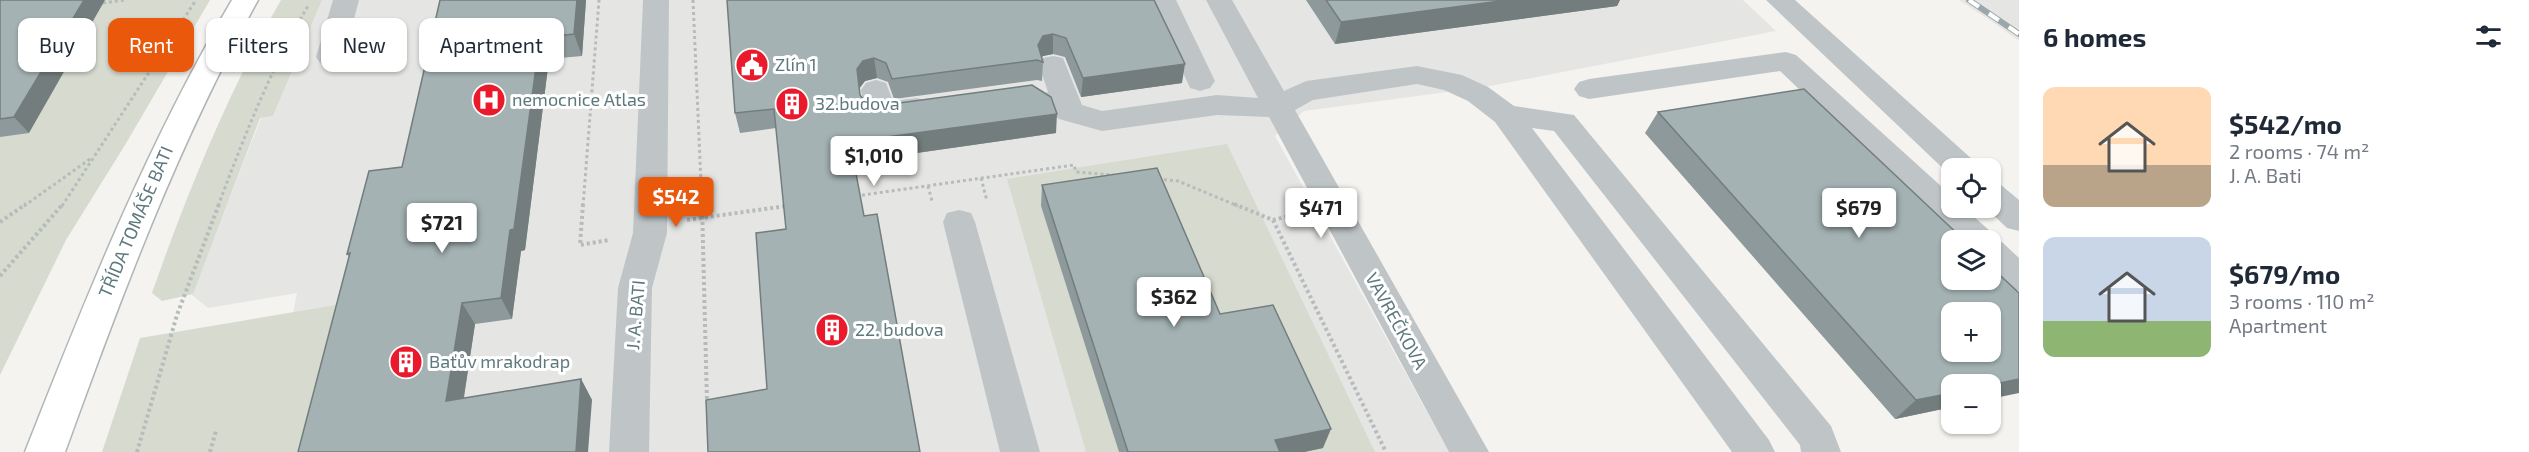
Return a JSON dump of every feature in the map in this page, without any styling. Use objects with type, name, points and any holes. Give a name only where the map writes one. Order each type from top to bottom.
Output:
[{"type":"main road","name":"TŘÍDA TOMÁŠE BATI","points":[[45,452],[146,191],[245,0]]},
{"type":"street","points":[[341,18],[346,0]]},
{"type":"street","name":"J. A. BATI","points":[[629,452],[635,288],[650,229],[656,0]]},
{"type":"street","points":[[1162,0],[1200,81]]},
{"type":"street","name":"VAVREČKOVA","points":[[1219,0],[1468,452]]},
{"type":"street","points":[[1779,0],[1951,158]]},
{"type":"street","points":[[1589,89],[1786,61],[1967,230]]},
{"type":"street","points":[[1053,64],[1070,112]]},
{"type":"street","points":[[1026,93],[1037,92],[1070,112],[1102,121],[1217,105],[1265,108],[1279,106],[1306,91],[1417,75],[1452,82],[1478,94],[1506,115],[1755,452]]},
{"type":"street","points":[[876,90],[880,113],[947,104]]},
{"type":"street","points":[[1506,115],[1563,122],[1817,438],[1821,452]]},
{"type":"street","points":[[2001,203],[2019,219]]},
{"type":"street","points":[[974,214],[1020,452]]},
{"type":"street","points":[[2001,261],[2019,278]]},
{"type":"path","points":[[103,3],[125,0]]},
{"type":"path","points":[[0,276],[65,202],[196,0]]},
{"type":"path","points":[[137,452],[177,315],[238,153],[287,41],[311,0]]},
{"type":"path","points":[[599,0],[580,245],[703,218],[798,204]]},
{"type":"path","points":[[693,0],[703,218],[707,405]]},
{"type":"path","points":[[0,222],[93,157]]},
{"type":"path","points":[[845,198],[1074,165],[1076,172],[1122,176]]},
{"type":"path","points":[[974,214],[981,178]]},
{"type":"path","points":[[1156,179],[1178,181],[1261,216]]},
{"type":"path","points":[[1273,220],[1386,452]]},
{"type":"path","points":[[210,452],[216,431]]},
{"type":"shaded area","points":[[0,0],[210,0],[194,27],[194,18],[108,18],[108,72],[168,72],[66,240],[0,375]]},
{"type":"shaded area","points":[[281,0],[322,0],[309,31],[309,18],[271,18]]},
{"type":"shaded area","points":[[322,0],[1743,0],[1776,31],[1485,87],[1304,111],[1275,136],[1449,452],[266,452],[297,293],[208,308],[192,295],[261,118],[273,116],[292,72],[309,72],[309,31]]},
{"type":"shaded area","points":[[1959,0],[2019,0],[2019,41],[1994,23]]},
{"type":"shaded area","points":[[243,72],[292,72],[273,116],[260,118],[193,294],[162,301],[152,293],[179,218]]},
{"type":"shaded area","points":[[1227,144],[1375,452],[1264,452],[1041,206],[1119,452],[1086,452],[1007,179]]},
{"type":"shaded area","points":[[342,304],[303,452],[102,452],[140,338]]},
{"type":"building","points":[[0,0],[84,0],[73,18],[18,18],[18,72],[41,72],[14,117],[0,119]]},
{"type":"building","points":[[440,0],[577,0],[574,34],[564,35],[564,18],[436,18]]},
{"type":"building","points":[[727,0],[1154,0],[1185,64],[1083,78],[1066,38],[1053,34],[1043,36],[1038,45],[1043,62],[1037,60],[892,79],[886,63],[874,58],[863,61],[857,69],[860,95],[866,103],[877,106],[1032,85],[1051,97],[1057,114],[850,142],[864,216],[877,214],[920,452],[708,452],[706,400],[767,389],[756,233],[786,229],[774,109],[735,113]]},
{"type":"building","points":[[1326,0],[1508,0],[1341,22]]},
{"type":"building","points":[[424,72],[535,72],[514,229],[510,230],[501,298],[462,303],[446,401],[581,379],[576,452],[298,452],[369,171],[402,167]]},
{"type":"building","points":[[1804,89],[1953,230],[1941,230],[1941,290],[2001,290],[2001,276],[2019,293],[2019,379],[2001,383],[2001,374],[1941,374],[1941,395],[1916,400],[1658,112]]},
{"type":"building","points":[[1157,168],[1220,314],[1273,305],[1331,429],[1275,440],[1280,452],[1128,452],[1042,185]]},
{"type":"railway","points":[[1969,0],[2019,34]]},
{"type":"place","name":"Zlín 1","points":[[752,65]]},
{"type":"place","name":"nemocnice Atlas","points":[[489,100]]},
{"type":"place","name":"32.budova","points":[[792,104]]},
{"type":"place","name":"22. budova","points":[[832,330]]},
{"type":"place","name":"Baťův mrakodrap","points":[[406,362]]}]
